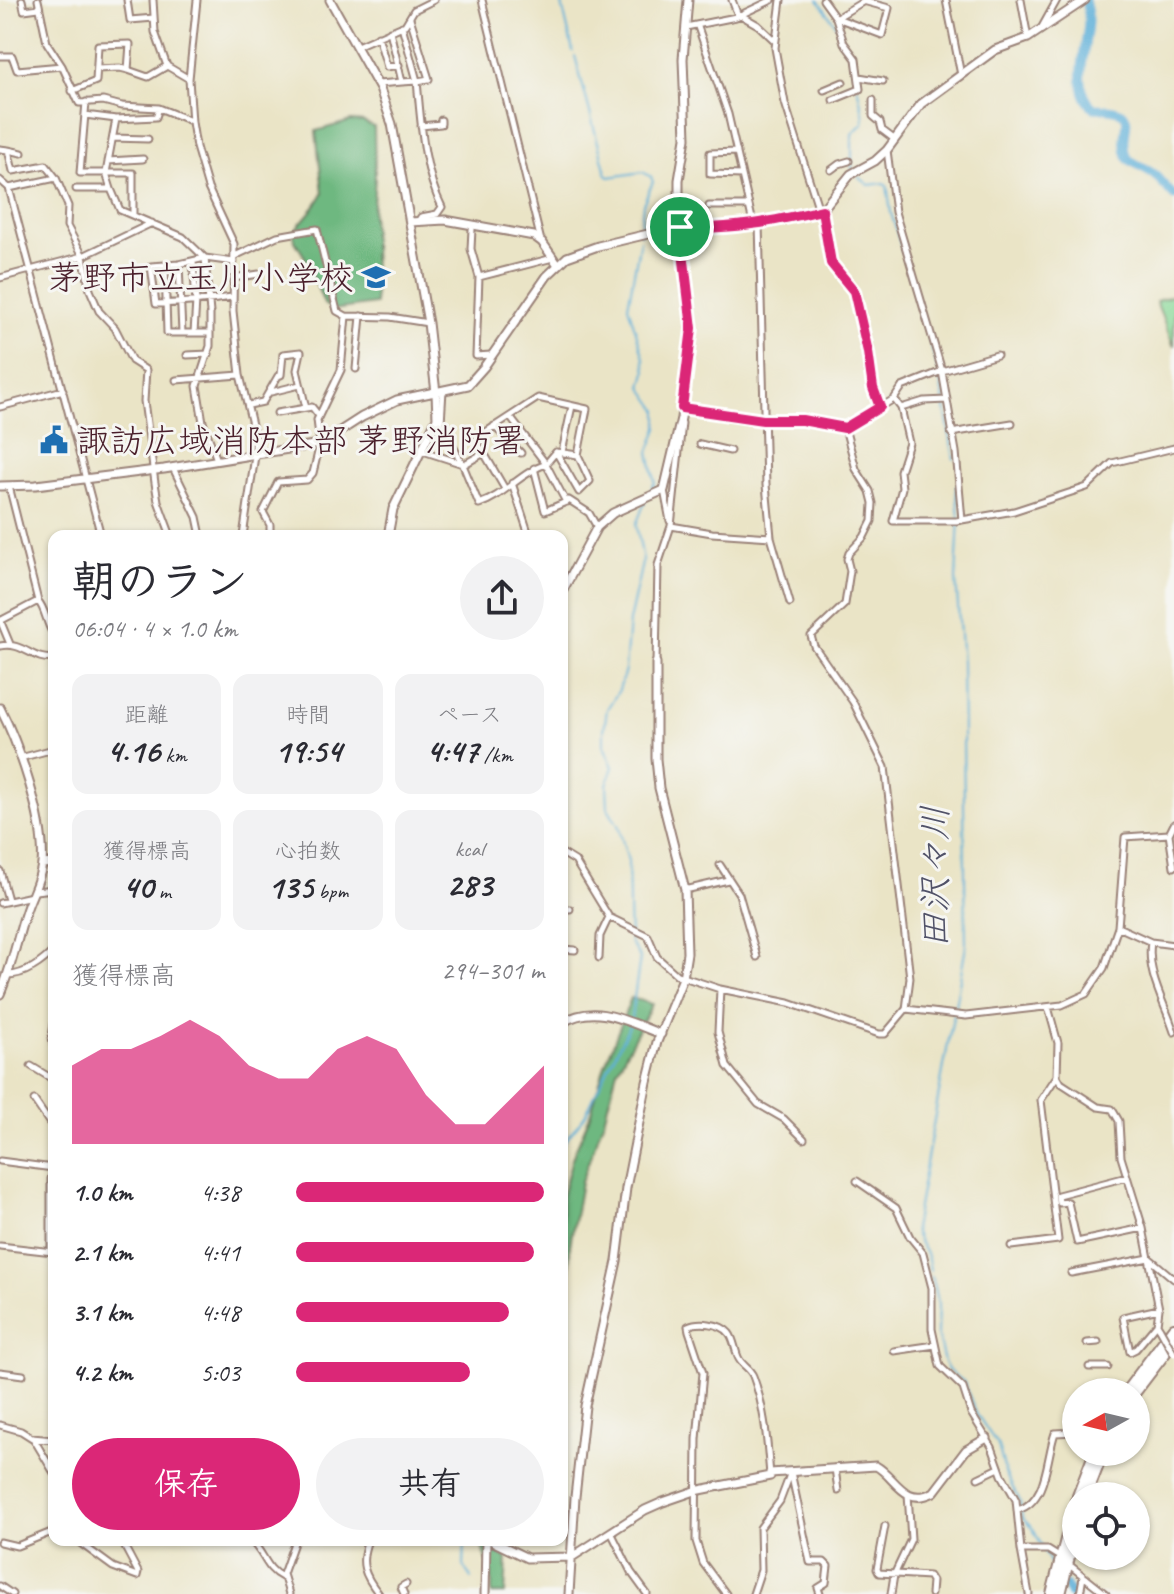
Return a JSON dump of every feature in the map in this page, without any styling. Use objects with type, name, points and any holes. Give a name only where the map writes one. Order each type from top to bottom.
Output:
[{"type":"highway","points":[[1136,1378],[1174,1328]]},
{"type":"highway","points":[[1146,1378],[1174,1341]]},
{"type":"highway","points":[[1052,1594],[1062,1556]]},
{"type":"highway","points":[[1060,1594],[1066,1570]]},
{"type":"street","points":[[22,0],[24,10],[39,8]]},
{"type":"street","points":[[38,0],[47,43],[62,66],[79,103],[103,101],[122,106],[159,108],[192,122]]},
{"type":"street","points":[[127,0],[130,20],[154,18]]},
{"type":"street","points":[[153,0],[155,32],[167,66],[189,79]]},
{"type":"street","points":[[197,0],[189,79],[192,122],[203,173],[219,217],[232,239],[232,297],[240,375],[249,405],[255,456],[244,530]]},
{"type":"street","points":[[330,0],[378,84],[397,147],[415,221],[440,392],[441,423],[479,504],[489,501],[534,468],[546,464],[559,452],[572,405]]},
{"type":"street","points":[[357,46],[402,26],[414,10],[434,0]]},
{"type":"street","points":[[482,0],[542,242]]},
{"type":"street","points":[[671,526],[664,490],[681,413],[692,328],[680,227],[679,180],[686,138],[683,59],[688,0]]},
{"type":"street","points":[[732,0],[737,13],[758,25],[775,41]]},
{"type":"street","points":[[686,27],[698,27],[741,15],[772,0]]},
{"type":"street","points":[[781,0],[775,41],[785,103],[817,204],[822,210],[831,263],[854,291],[873,388],[880,407]]},
{"type":"street","points":[[823,0],[836,18],[844,43],[856,59],[859,77],[857,90],[833,100]]},
{"type":"street","points":[[864,0],[889,8],[882,35],[836,18],[864,0]]},
{"type":"street","points":[[946,0],[961,75]]},
{"type":"street","points":[[1021,0],[1028,38]]},
{"type":"street","points":[[1040,30],[1057,0]]},
{"type":"street","points":[[479,277],[555,261],[581,251],[680,227],[703,229],[756,223],[822,210],[851,174],[875,161],[887,150],[915,108],[995,50],[1028,38],[1085,0]]},
{"type":"street","points":[[378,84],[429,79],[410,18]]},
{"type":"street","points":[[402,26],[417,81],[421,126],[434,190],[442,207],[437,214],[415,221]]},
{"type":"street","points":[[698,27],[728,114],[748,206],[756,223],[759,299],[763,318],[763,420],[771,537],[790,603]]},
{"type":"street","points":[[390,31],[402,82]]},
{"type":"street","points":[[378,36],[387,67],[399,65]]},
{"type":"street","points":[[72,91],[96,81],[98,45],[130,44],[128,70]]},
{"type":"street","points":[[397,56],[409,53]]},
{"type":"street","points":[[0,56],[12,56],[17,70],[62,66]]},
{"type":"street","points":[[97,69],[120,68],[148,77],[167,66]]},
{"type":"street","points":[[859,77],[883,81]]},
{"type":"street","points":[[824,90],[843,82]]},
{"type":"street","points":[[873,100],[873,116],[880,122],[882,130],[894,139]]},
{"type":"street","points":[[86,102],[80,173],[133,173],[133,215]]},
{"type":"street","points":[[85,115],[116,119],[156,117],[159,108]]},
{"type":"street","points":[[116,119],[106,173],[120,210],[191,242],[205,258],[209,354],[197,386],[203,422],[217,461]]},
{"type":"street","points":[[421,126],[441,124],[441,120]]},
{"type":"street","points":[[113,138],[148,139]]},
{"type":"street","points":[[0,149],[22,153]]},
{"type":"street","points":[[8,150],[13,171],[46,165],[56,178],[68,206],[67,226],[83,256],[90,290],[99,311],[115,328],[132,361],[146,370],[144,401],[153,471],[158,501],[169,530]]},
{"type":"street","points":[[887,150],[895,212],[940,372],[956,452],[960,520]]},
{"type":"street","points":[[737,152],[710,153],[710,174],[742,175]]},
{"type":"street","points":[[108,161],[143,159]]},
{"type":"street","points":[[831,170],[849,161]]},
{"type":"street","points":[[9,188],[56,178]]},
{"type":"street","points":[[0,180],[9,188],[100,530]]},
{"type":"street","points":[[76,189],[111,189]]},
{"type":"street","points":[[709,206],[748,206]]},
{"type":"street","points":[[415,221],[445,220],[534,236],[555,261]]},
{"type":"street","points":[[0,278],[83,256],[153,223]]},
{"type":"street","points":[[232,297],[156,304],[151,266],[205,258],[234,259],[277,236],[317,229],[337,311],[346,316],[390,317],[428,323]]},
{"type":"street","points":[[472,229],[471,249],[479,277],[476,356],[492,355]]},
{"type":"street","points":[[193,261],[196,301],[194,333]]},
{"type":"street","points":[[48,626],[4,486],[153,471],[320,444],[362,417],[397,400],[468,385],[492,355],[555,261]]},
{"type":"street","points":[[179,264],[182,333]]},
{"type":"street","points":[[165,265],[167,333],[209,333]]},
{"type":"street","points":[[233,278],[259,274]]},
{"type":"street","points":[[270,530],[263,512],[278,482],[310,477],[320,444],[319,416],[341,370],[346,316]]},
{"type":"street","points":[[356,369],[361,316]]},
{"type":"street","points":[[249,405],[263,402],[270,392],[281,375],[283,354],[301,352],[297,370],[306,408]]},
{"type":"street","points":[[187,355],[209,354]]},
{"type":"street","points":[[681,413],[802,420],[845,428],[894,399],[902,387],[997,355]]},
{"type":"street","points":[[176,380],[240,375]]},
{"type":"street","points":[[270,392],[300,385]]},
{"type":"street","points":[[0,407],[63,390]]},
{"type":"street","points":[[389,530],[393,509],[437,418],[440,392]]},
{"type":"street","points":[[505,489],[476,441],[494,426],[538,398],[587,409],[578,455],[590,481],[579,492],[559,452]]},
{"type":"street","points":[[894,399],[901,408],[909,443],[900,471],[902,488],[893,521],[960,520],[1014,511],[1087,487],[1112,463],[1174,448]]},
{"type":"street","points":[[901,408],[944,400]]},
{"type":"street","points":[[277,413],[312,407],[319,416]]},
{"type":"street","points":[[569,1594],[585,1406],[617,1261],[626,1188],[647,1082],[661,1034],[683,978],[687,953],[685,890],[659,788],[655,746],[658,565],[671,526],[683,431],[681,413]]},
{"type":"street","points":[[510,417],[546,464],[566,502]]},
{"type":"street","points":[[951,433],[1012,423]]},
{"type":"street","points":[[494,426],[521,453]]},
{"type":"street","points":[[568,855],[575,861],[609,917],[648,936],[657,957],[683,978],[789,1003],[879,1034],[885,1034],[906,1009],[910,978],[885,767],[853,702],[814,646],[811,636],[845,604],[850,571],[847,559],[872,521],[870,491],[856,469],[845,428]]},
{"type":"street","points":[[700,444],[730,451]]},
{"type":"street","points":[[423,451],[462,464],[484,453]]},
{"type":"street","points":[[559,452],[578,455]]},
{"type":"street","points":[[173,468],[197,517],[200,530]]},
{"type":"street","points":[[534,468],[545,511],[569,500],[589,513],[597,527]]},
{"type":"street","points":[[512,483],[528,530]]},
{"type":"street","points":[[568,581],[597,527],[613,513],[664,490]]},
{"type":"street","points":[[671,526],[712,533],[771,537]]},
{"type":"street","points":[[10,644],[0,620],[38,601]]},
{"type":"street","points":[[0,646],[20,645],[42,659],[48,658]]},
{"type":"street","points":[[0,708],[20,758],[40,831],[42,864],[0,994]]},
{"type":"street","points":[[20,758],[48,751]]},
{"type":"street","points":[[1174,824],[1169,834],[1174,867]]},
{"type":"street","points":[[906,1009],[966,1016],[1048,1007],[1079,999],[1104,968],[1118,927],[1125,837],[1169,834]]},
{"type":"street","points":[[42,864],[48,864]]},
{"type":"street","points":[[720,865],[739,894],[757,957]]},
{"type":"street","points":[[0,871],[8,900]]},
{"type":"street","points":[[685,890],[728,880]]},
{"type":"street","points":[[0,903],[48,890]]},
{"type":"street","points":[[599,958],[600,936],[609,917]]},
{"type":"street","points":[[1118,927],[1151,942],[1174,945]]},
{"type":"street","points":[[1151,942],[1149,954],[1153,976],[1174,1032]]},
{"type":"street","points":[[568,949],[575,950]]},
{"type":"street","points":[[8,975],[33,968],[48,957]]},
{"type":"street","points":[[720,989],[718,1032],[727,1066],[758,1104],[784,1119],[804,1139]]},
{"type":"street","points":[[1011,1246],[1058,1240],[1041,1100],[1057,1076],[1058,1043],[1048,1007]]},
{"type":"street","points":[[568,1021],[587,1013],[609,1015],[661,1034]]},
{"type":"street","points":[[31,1066],[48,1076]]},
{"type":"street","points":[[1057,1076],[1068,1089],[1098,1107],[1112,1109],[1118,1117],[1121,1157],[1143,1228],[1159,1309],[1158,1327],[1174,1354]]},
{"type":"street","points":[[34,1100],[48,1121]]},
{"type":"street","points":[[0,1161],[48,1167]]},
{"type":"street","points":[[1127,1177],[1058,1195],[1059,1203],[1068,1202],[1077,1242],[1143,1228]]},
{"type":"street","points":[[857,1181],[896,1208],[910,1237],[923,1253],[934,1303],[932,1329],[940,1366],[944,1373],[960,1384],[971,1413],[987,1438],[1020,1510],[1021,1550],[1029,1594]]},
{"type":"street","points":[[0,1246],[48,1252]]},
{"type":"street","points":[[1071,1273],[1149,1258]]},
{"type":"street","points":[[1149,1258],[1174,1279]]},
{"type":"street","points":[[1158,1327],[1130,1352],[1123,1317],[1159,1309]]},
{"type":"street","points":[[726,1594],[716,1584],[698,1553],[695,1491],[703,1373],[689,1331],[691,1323],[705,1324],[729,1333],[741,1362],[751,1371],[764,1416],[770,1474]]},
{"type":"street","points":[[1087,1343],[1098,1342]]},
{"type":"street","points":[[894,1351],[935,1345]]},
{"type":"street","points":[[1089,1367],[1108,1367]]},
{"type":"street","points":[[0,1372],[23,1375]]},
{"type":"street","points":[[0,1425],[32,1438],[48,1463]]},
{"type":"street","points":[[1020,1510],[1034,1499],[1041,1487],[1055,1433],[1062,1433]]},
{"type":"street","points":[[32,1438],[48,1439]]},
{"type":"street","points":[[501,1546],[527,1558],[572,1557],[645,1510],[695,1491],[770,1474],[876,1466],[897,1489],[923,1496],[934,1492],[966,1450],[987,1438]]},
{"type":"street","points":[[835,1467],[838,1491]]},
{"type":"street","points":[[978,1478],[999,1468]]},
{"type":"street","points":[[753,1594],[761,1570],[760,1528],[780,1501],[791,1472]]},
{"type":"street","points":[[791,1472],[810,1562],[824,1562],[828,1566],[826,1583],[818,1588],[820,1594]]},
{"type":"street","points":[[891,1594],[894,1575],[911,1539],[908,1494]]},
{"type":"street","points":[[885,1526],[877,1569],[879,1573],[929,1576],[932,1581],[931,1594]]},
{"type":"street","points":[[611,1532],[631,1572],[647,1594]]},
{"type":"street","points":[[0,1542],[17,1546],[48,1533]]},
{"type":"street","points":[[84,1546],[113,1567],[137,1576],[138,1572],[124,1546]]},
{"type":"street","points":[[257,1546],[270,1571],[283,1578]]},
{"type":"street","points":[[289,1594],[283,1578],[293,1546]]},
{"type":"street","points":[[366,1546],[362,1556],[365,1576],[379,1594]]},
{"type":"street","points":[[485,1594],[488,1546]]},
{"type":"street","points":[[1021,1550],[1044,1550],[1056,1555]]},
{"type":"street","points":[[1076,1570],[1106,1594]]},
{"type":"street","points":[[1080,1594],[1083,1576]]},
{"type":"street","points":[[404,1594],[401,1587],[406,1584]]},
{"type":"street","points":[[0,1586],[12,1594]]},
{"type":"green space","points":[[351,121],[374,127],[372,216],[375,304],[333,310],[324,304],[293,232],[323,193],[316,131]]},
{"type":"green space","points":[[1174,295],[1174,347],[1156,301]]},
{"type":"green space","points":[[631,998],[652,1004],[617,1070],[604,1120],[581,1182],[570,1245],[568,1298],[568,1173]]},
{"type":"green space","points":[[481,1546],[492,1546],[494,1553],[507,1558],[505,1594],[492,1594],[492,1572]]},
{"type":"waterway","points":[[561,0],[573,51]]},
{"type":"waterway","name":"田沢々川","points":[[818,0],[836,25]]},
{"type":"waterway","points":[[1085,0],[1088,20],[1082,78],[1087,100],[1094,108],[1111,109],[1126,116],[1125,148],[1128,159],[1154,174],[1174,196]]},
{"type":"waterway","name":"田沢々川","points":[[850,55],[864,117],[863,123],[852,134],[852,169]]},
{"type":"waterway","points":[[575,56],[606,173],[609,177],[643,172],[653,182],[643,204],[640,234]]},
{"type":"waterway","name":"田沢々川","points":[[859,177],[869,185],[887,185],[891,213],[938,369]]},
{"type":"waterway","points":[[640,240],[628,306],[644,358],[646,372],[642,387],[658,410],[658,428],[649,452],[655,482],[650,492]]},
{"type":"waterway","name":"田沢々川","points":[[939,375],[954,459]]},
{"type":"waterway","name":"田沢々川","points":[[930,1270],[914,1229],[966,946],[956,486]]},
{"type":"waterway","points":[[631,1018],[640,958],[630,942],[628,861],[618,825],[608,808],[607,785],[613,767],[604,746],[604,730],[607,709],[619,690],[625,670],[629,621],[643,559],[636,525],[645,502]]},
{"type":"waterway","points":[[568,1137],[584,1117],[630,1024]]},
{"type":"waterway","name":"田沢々川","points":[[931,1276],[938,1304],[937,1333],[944,1362],[948,1370],[964,1382],[976,1413],[998,1446],[1006,1475],[1020,1501],[1022,1518],[1033,1529],[1053,1568]]},
{"type":"waterway","points":[[465,1546],[464,1567],[471,1578]]},
{"type":"waterway","name":"田沢々川","points":[[1066,1586],[1071,1594]]},
{"type":"place","name":"茅野市立玉川小学校","points":[[376,277]]},
{"type":"place","name":"諏訪広域消防本部 茅野消防署","points":[[54,440]]},
{"type":"route","points":[[822,210],[831,263],[854,291],[873,388],[880,407],[845,428],[802,420],[763,420],[682,408],[692,328],[680,227],[703,229],[759,223],[822,210]]}]
